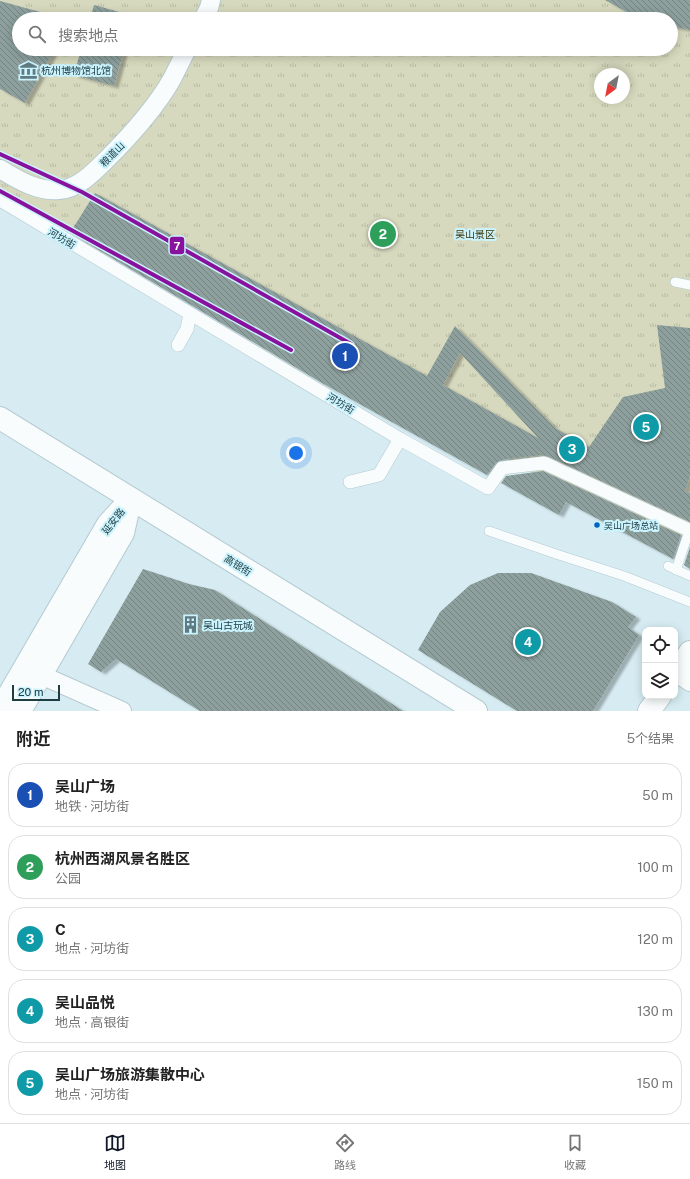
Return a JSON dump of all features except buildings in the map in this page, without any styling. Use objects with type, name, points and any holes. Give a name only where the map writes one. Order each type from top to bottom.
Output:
[{"type":"street","points":[[207,12],[211,0]]},
{"type":"street","name":"粮道山","points":[[0,169],[28,185],[44,189],[60,190],[77,185],[92,174],[129,137],[152,109],[172,80],[184,56]]},
{"type":"street","name":"河坊街","points":[[0,200],[400,439],[488,488],[502,468],[544,463],[690,529]]},
{"type":"street","points":[[178,344],[187,329],[189,319]]},
{"type":"street","name":"高银街","points":[[1,421],[476,711]]},
{"type":"street","points":[[350,482],[379,475],[400,439]]},
{"type":"street","name":"延安路","points":[[7,702],[41,675],[123,533],[131,499]]},
{"type":"street","name":"延安路","points":[[7,702],[108,524],[131,499]]},
{"type":"street","points":[[680,677],[690,652]]},
{"type":"street","points":[[41,675],[122,711]]},
{"type":"street","points":[[649,711],[658,699]]},
{"type":"lane","points":[[675,282],[690,285]]},
{"type":"lane","points":[[690,529],[672,568],[690,576]]},
{"type":"lane","points":[[489,531],[624,576],[690,602]]},
{"type":"green space","name":"吴山景区","points":[[0,0],[690,0],[690,540],[590,502],[0,194]]},
{"type":"transit line","name":"7","points":[[0,154],[82,192],[351,344]]},
{"type":"transit line","name":"7","points":[[0,191],[291,350]]},
{"type":"place","name":"杭州博物馆北馆","points":[[28,70]]},
{"type":"place","name":"杭州西湖风景名胜区","points":[[383,234]]},
{"type":"place","name":"吴山广场","points":[[345,356]]},
{"type":"place","name":"吴山广场旅游集散中心","points":[[646,427]]},
{"type":"place","name":"C","points":[[572,449]]},
{"type":"place","name":"吴山广场总站","points":[[597,525]]},
{"type":"place","name":"吴山古玩城","points":[[190,625]]},
{"type":"place","name":"吴山品悦","points":[[528,642]]}]
